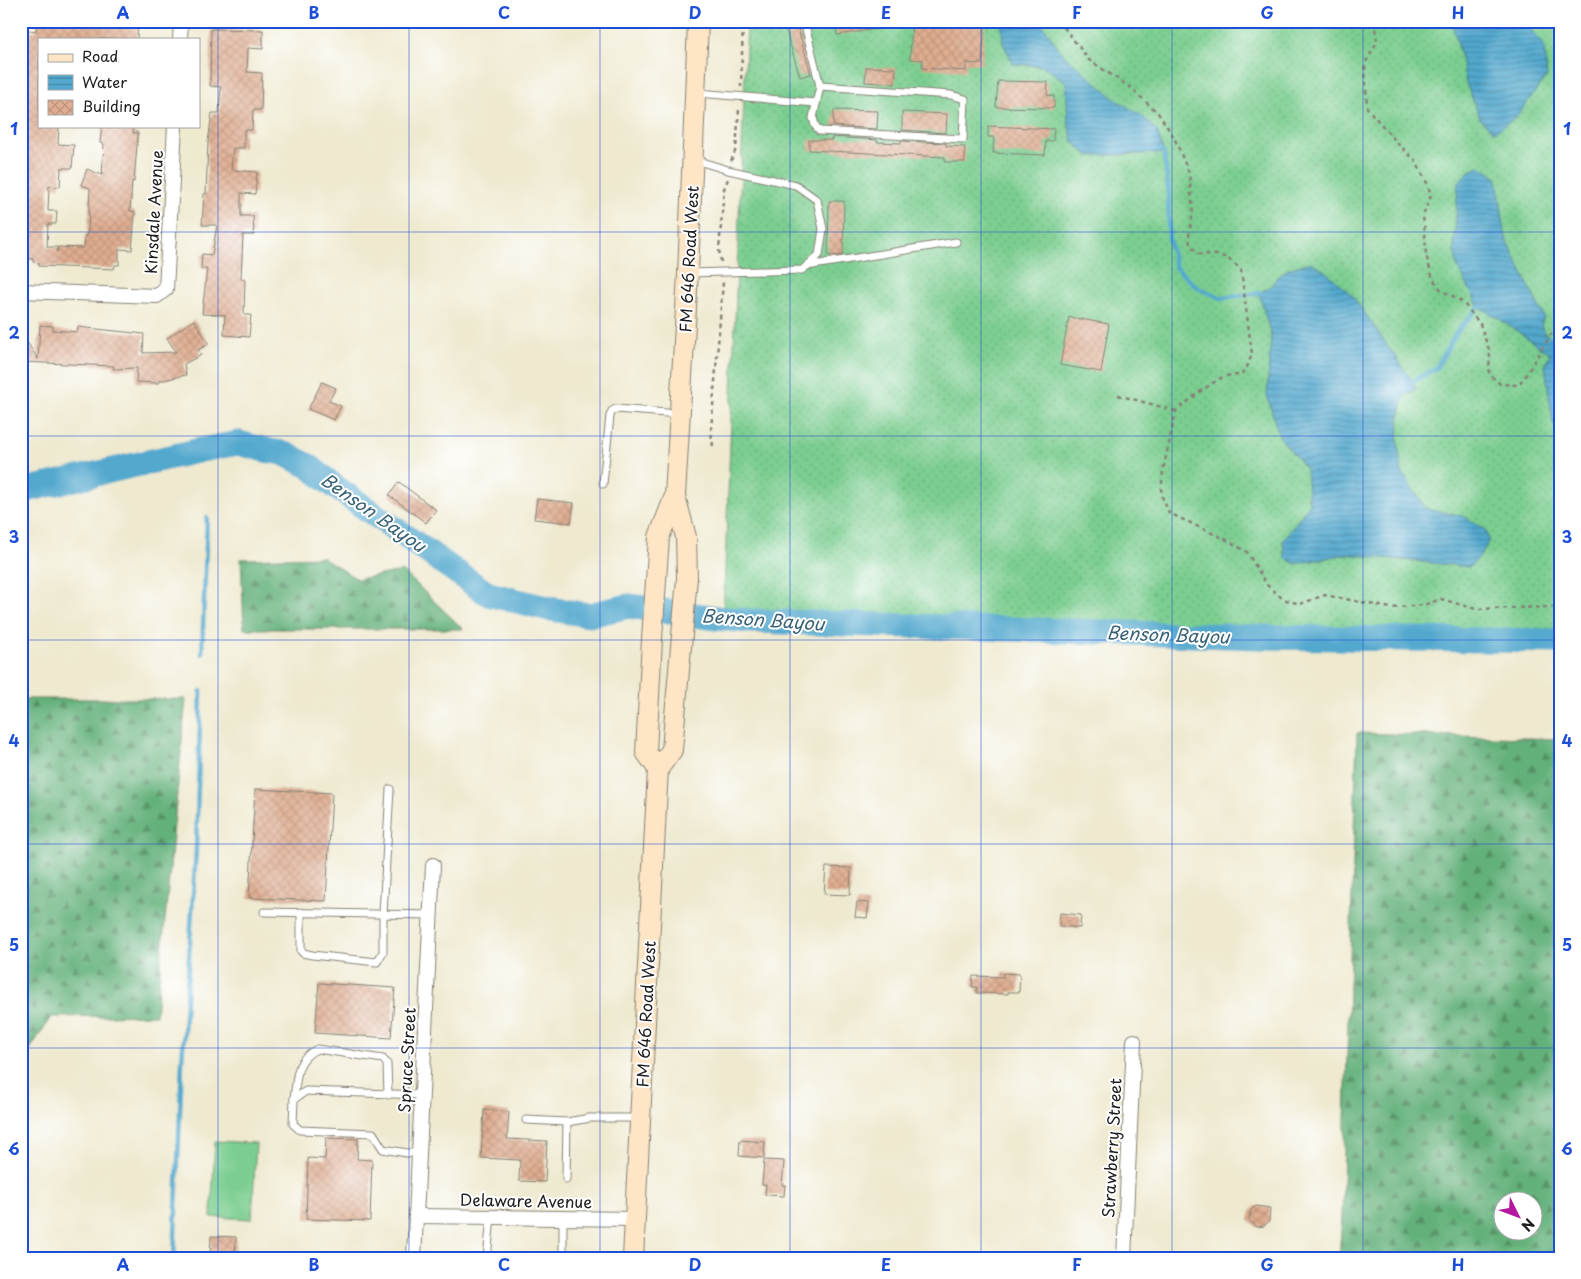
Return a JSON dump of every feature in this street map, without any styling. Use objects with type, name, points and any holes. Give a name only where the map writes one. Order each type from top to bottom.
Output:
[{"type":"main road","name":"FM 646 Road West","points":[[658,770],[646,752],[655,580],[659,537],[675,496],[688,274],[698,21]]},
{"type":"main road","name":"FM 646 Road West","points":[[633,1258],[658,770],[672,750],[686,578],[686,537],[675,496]]},
{"type":"street","points":[[180,38],[181,21]]},
{"type":"street","name":"Kinsdale Avenue","points":[[21,291],[157,296],[166,289],[175,128]]},
{"type":"street","name":"Spruce Street","points":[[414,1258],[433,865]]},
{"type":"street","name":"Strawberry Street","points":[[1124,1258],[1134,1041]]},
{"type":"street","name":"Delaware Avenue","points":[[416,1216],[635,1219]]},
{"type":"lane","points":[[804,21],[820,86],[813,118],[819,131],[963,139],[965,99],[951,95],[820,86]]},
{"type":"lane","points":[[695,92],[816,103]]},
{"type":"lane","points":[[688,274],[802,270],[819,256],[823,229],[817,200],[796,185],[728,170],[692,159]]},
{"type":"lane","points":[[806,266],[956,242]]},
{"type":"lane","points":[[603,484],[612,411],[616,409],[680,414]]},
{"type":"lane","points":[[301,912],[301,950],[303,952],[312,955],[377,962],[383,952],[383,914],[390,789]]},
{"type":"lane","points":[[264,912],[431,915]]},
{"type":"lane","points":[[388,1095],[387,1064],[383,1059],[317,1049],[308,1053],[299,1065],[294,1099],[293,1124],[300,1130],[373,1133],[383,1150],[407,1153],[419,1152]]},
{"type":"lane","points":[[294,1099],[306,1091],[422,1095]]},
{"type":"lane","points":[[526,1120],[567,1122],[590,1118],[640,1118]]},
{"type":"lane","points":[[566,1179],[567,1122]]},
{"type":"lane","points":[[487,1258],[491,1217]]},
{"type":"lane","points":[[563,1258],[564,1218]]},
{"type":"path","points":[[740,87],[742,21]]},
{"type":"path","points":[[1060,21],[1090,60],[1131,88],[1158,112],[1174,137],[1189,173],[1193,213],[1189,234],[1190,245],[1199,254],[1222,254],[1241,270],[1252,354],[1246,370],[1240,375],[1224,376],[1202,390],[1176,411],[1163,470],[1161,494],[1169,513],[1227,540],[1247,552],[1267,585],[1283,599],[1300,604],[1325,595],[1391,608],[1424,605],[1441,599],[1476,609],[1553,607],[1560,609]]},
{"type":"path","points":[[1374,21],[1377,42],[1365,64],[1367,108],[1399,145],[1415,160],[1427,183],[1431,195],[1423,216],[1426,233],[1426,256],[1432,279],[1442,291],[1464,304],[1480,324],[1490,353],[1489,374],[1500,384],[1518,385],[1526,376],[1553,330],[1560,324]]},
{"type":"path","points":[[713,446],[711,431],[723,272],[719,250],[724,189],[728,181],[728,170],[736,149],[740,109]]},
{"type":"path","points":[[1118,395],[1176,411]]},
{"type":"green space","points":[[747,21],[1560,21],[1560,642],[723,618]]},
{"type":"green space","points":[[322,557],[357,579],[403,571],[463,629],[244,629],[241,559]]},
{"type":"green space","points":[[21,699],[186,699],[156,1015],[51,1017],[21,1063]]},
{"type":"green space","points":[[1357,733],[1560,739],[1560,1258],[1339,1258],[1342,1216]]},
{"type":"green space","points":[[215,1141],[256,1143],[252,1219],[211,1217]]},
{"type":"water","points":[[1001,21],[1040,21],[1063,54],[1115,99],[1142,116],[1157,131],[1164,153],[1089,156],[1073,142],[1068,122],[1066,82],[1043,66],[1013,64],[1003,43]]},
{"type":"water","points":[[1449,21],[1515,21],[1530,29],[1544,45],[1547,76],[1517,116],[1495,132],[1481,120],[1466,83],[1453,27]]},
{"type":"water","points":[[1481,166],[1497,178],[1506,239],[1544,317],[1541,325],[1545,333],[1560,345],[1560,430],[1553,424],[1545,366],[1550,354],[1479,307],[1457,266],[1454,248],[1458,184],[1468,172]]},
{"type":"water","points":[[1311,262],[1326,272],[1352,295],[1409,376],[1416,389],[1405,395],[1400,413],[1398,442],[1402,473],[1426,509],[1463,516],[1485,529],[1489,540],[1482,554],[1470,567],[1346,554],[1296,564],[1285,558],[1283,540],[1309,505],[1306,469],[1279,436],[1267,395],[1271,336],[1259,293],[1272,285],[1277,277],[1288,269]]},
{"type":"building","points":[[38,21],[138,21],[137,38],[38,38],[38,128],[59,128],[58,144],[74,145],[72,168],[61,168],[60,187],[49,186],[48,211],[57,211],[56,224],[48,224],[47,247],[57,247],[57,252],[58,247],[84,248],[85,235],[87,235],[88,230],[90,188],[81,185],[87,169],[102,175],[104,144],[100,143],[102,128],[133,128],[133,133],[138,133],[130,211],[135,212],[132,250],[119,249],[119,265],[115,265],[114,269],[39,266],[39,263],[33,262],[33,259],[21,258],[21,46],[26,46],[27,30],[36,31]]},
{"type":"building","points":[[783,21],[796,21],[811,74],[800,77]]},
{"type":"building","points":[[835,21],[882,21],[883,28],[837,35]]},
{"type":"building","points":[[912,21],[985,21],[982,64],[966,63],[966,71],[922,68],[923,60],[910,59]]},
{"type":"building","points":[[211,29],[263,30],[263,49],[248,48],[247,72],[262,73],[261,110],[253,110],[252,130],[244,130],[244,148],[233,148],[231,170],[257,172],[255,194],[241,193],[241,216],[253,216],[254,235],[243,235],[241,279],[245,279],[244,315],[251,315],[249,337],[224,335],[225,315],[202,314],[207,269],[201,269],[202,254],[212,255],[217,225],[202,225],[204,194],[206,194],[208,142],[212,113],[219,113],[221,87],[210,86]]},
{"type":"building","points":[[866,67],[896,68],[895,84],[865,82]]},
{"type":"building","points":[[998,81],[1048,82],[1047,95],[1054,96],[1054,108],[996,107]]},
{"type":"building","points":[[834,110],[878,111],[877,129],[833,126]]},
{"type":"building","points":[[902,112],[947,114],[946,133],[902,130]]},
{"type":"building","points":[[988,126],[1054,129],[1053,141],[1046,141],[1045,155],[993,153],[994,137],[988,137]]},
{"type":"building","points":[[832,137],[877,140],[877,142],[946,143],[946,146],[965,147],[965,162],[945,162],[945,157],[809,150],[809,140],[832,140]]},
{"type":"building","points":[[829,201],[844,201],[843,255],[828,256]]},
{"type":"building","points":[[1069,317],[1109,324],[1101,372],[1060,365]]},
{"type":"building","points":[[194,320],[209,344],[198,350],[201,355],[184,364],[186,375],[159,381],[159,383],[136,382],[137,368],[113,369],[114,366],[21,362],[21,333],[38,359],[40,325],[53,326],[53,330],[77,332],[78,327],[144,334],[143,353],[176,352],[167,338]]},
{"type":"building","points":[[322,382],[336,388],[329,401],[341,406],[334,420],[308,409]]},
{"type":"building","points":[[399,482],[436,510],[426,523],[389,495]]},
{"type":"building","points":[[537,499],[574,503],[571,523],[534,519]]},
{"type":"building","points":[[255,789],[332,793],[326,901],[249,898]]},
{"type":"building","points":[[826,867],[851,868],[850,895],[824,894]]},
{"type":"building","points":[[857,902],[869,903],[867,918],[855,917]]},
{"type":"building","points":[[1060,913],[1081,915],[1080,928],[1059,926]]},
{"type":"building","points":[[1003,973],[1020,974],[1019,992],[1008,992],[1008,994],[977,993],[977,987],[972,987],[973,976],[1003,977]]},
{"type":"building","points":[[319,983],[395,988],[391,1038],[315,1033]]},
{"type":"building","points":[[484,1110],[509,1112],[507,1139],[547,1141],[545,1182],[519,1181],[520,1160],[481,1158]]},
{"type":"building","points":[[326,1138],[358,1139],[357,1159],[372,1160],[370,1221],[306,1219],[308,1158],[325,1159]]},
{"type":"building","points":[[740,1140],[765,1142],[764,1158],[739,1156]]},
{"type":"building","points":[[764,1160],[784,1161],[782,1185],[785,1185],[784,1196],[765,1195],[766,1185],[762,1185]]},
{"type":"building","points":[[1256,1206],[1270,1208],[1269,1221],[1264,1226],[1257,1227],[1249,1220],[1251,1210]]},
{"type":"building","points":[[211,1236],[236,1237],[235,1258],[210,1258]]},
{"type":"waterway","points":[[1164,153],[1168,187],[1169,239],[1175,267],[1197,287],[1221,298],[1259,293]]},
{"type":"waterway","points":[[1412,382],[1436,368],[1459,329],[1479,307]]},
{"type":"waterway","name":"Benson Bayou","points":[[21,491],[238,443],[283,453],[309,466],[334,486],[488,594],[550,609],[589,615],[629,606],[751,621],[1259,637],[1560,641]]},
{"type":"waterway","name":"Benson Bayou","points":[[182,454],[185,459]]},
{"type":"waterway","points":[[202,654],[207,518]]},
{"type":"waterway","points":[[174,1258],[182,1063],[196,850],[201,691]]}]
